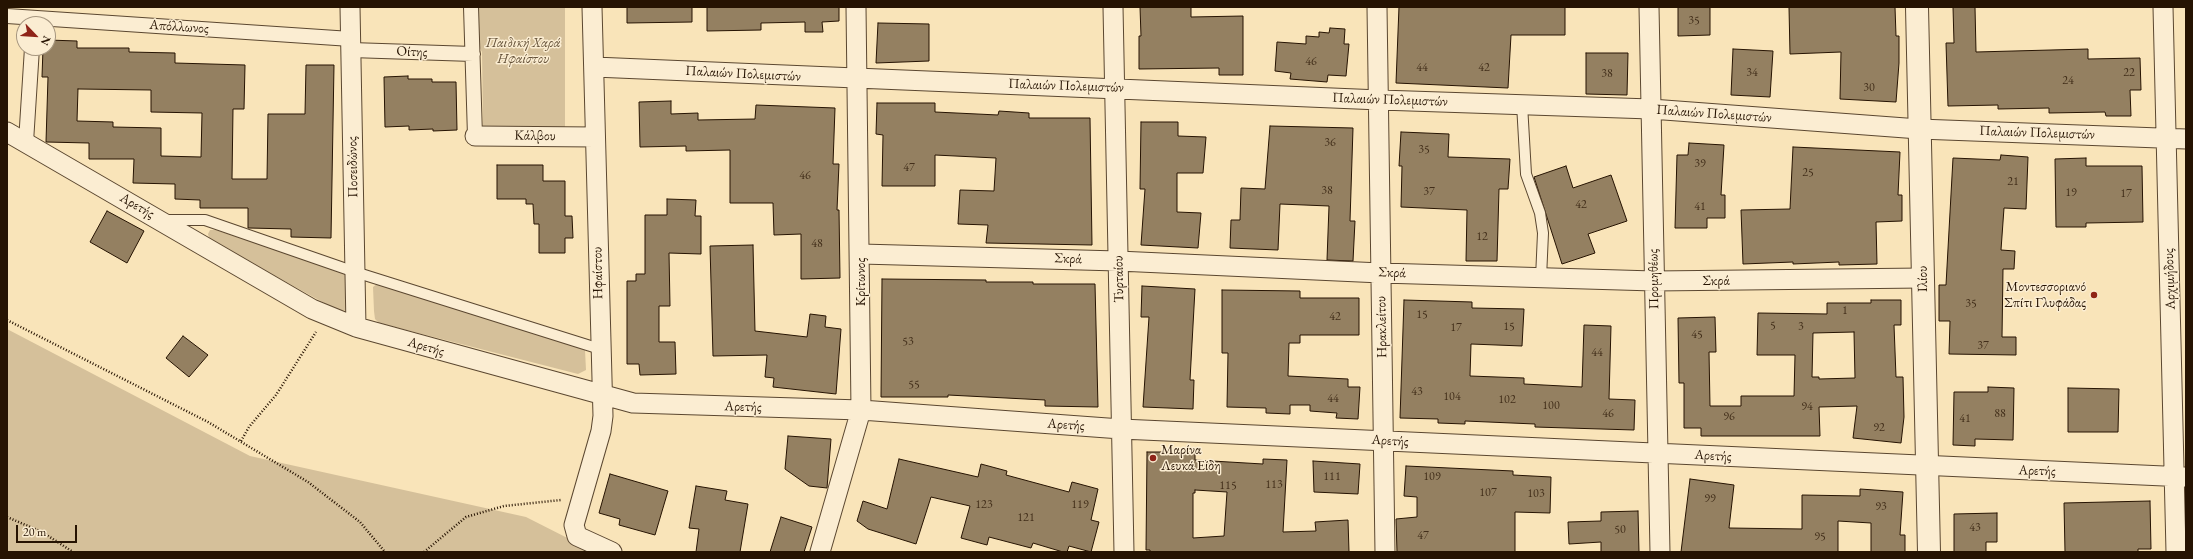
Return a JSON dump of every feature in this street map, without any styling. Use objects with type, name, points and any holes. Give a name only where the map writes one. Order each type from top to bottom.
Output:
[{"type":"street","name":"Ποσειδώνος","points":[[350,7],[356,327]]},
{"type":"street","points":[[471,7],[475,136]]},
{"type":"street","name":"Ηφαίστου","points":[[592,7],[601,395],[603,416],[601,431],[574,525],[576,536],[612,552]]},
{"type":"street","name":"Κρίτωνος","points":[[820,552],[861,410],[861,254],[856,7]]},
{"type":"street","name":"Τυρταίου","points":[[1113,7],[1124,552]]},
{"type":"street","name":"Ηρακλείτου","points":[[1378,7],[1385,552]]},
{"type":"street","name":"Προμηθέως","points":[[1649,7],[1660,552]]},
{"type":"street","name":"Ιλίου","points":[[1917,7],[1929,552]]},
{"type":"street","name":"Αρχιμήδους","points":[[2163,7],[2166,138],[2181,477],[2176,552]]},
{"type":"street","name":"Απόλλωνος","points":[[56,23],[351,45]]},
{"type":"street","name":"Οίτης","points":[[351,45],[473,54]]},
{"type":"street","points":[[26,142],[31,56]]},
{"type":"street","name":"Παλαιών Πολεμιστών","points":[[594,67],[1380,100],[1650,109],[1919,129],[2186,139]]},
{"type":"street","name":"Αρετής","points":[[7,132],[162,220],[312,309],[356,327],[633,403],[861,410],[1121,429],[2181,477]]},
{"type":"street","name":"Κάλβου","points":[[475,136],[595,137]]},
{"type":"street","name":"Σκρά","points":[[861,254],[1118,261],[1381,273],[1654,281],[1923,278]]},
{"type":"lane","points":[[1522,104],[1526,174],[1540,213],[1543,233],[1541,278]]},
{"type":"lane","points":[[162,220],[205,220],[355,272],[600,349]]},
{"type":"path","points":[[241,441],[249,427],[276,395],[327,315]]},
{"type":"path","points":[[7,320],[208,422],[308,482],[360,522],[385,552]]},
{"type":"path","points":[[424,552],[466,517],[504,506],[582,498]]},
{"type":"path","points":[[7,517],[42,532],[73,552]]},
{"type":"green space","name":"Παιδική Χαρά Ηφαίστου","points":[[477,7],[565,7],[565,130],[483,130],[482,52],[479,46]]},
{"type":"green space","points":[[210,230],[216,230],[357,277],[352,311],[337,310],[215,243],[209,238],[208,234]]},
{"type":"green space","points":[[377,284],[585,350],[586,370],[578,374],[379,323],[375,319],[374,311],[373,287]]},
{"type":"green space","points":[[7,329],[250,456],[526,517],[595,552],[7,552]]},
{"type":"building","points":[[627,7],[692,7],[692,22],[627,23]]},
{"type":"building","points":[[707,7],[839,7],[839,21],[822,22],[823,32],[805,32],[805,22],[761,23],[761,30],[707,31]]},
{"type":"building","points":[[1140,7],[1191,7],[1191,17],[1243,16],[1243,75],[1219,75],[1219,68],[1139,69],[1139,36],[1141,36]]},
{"type":"building","points":[[1399,7],[1565,7],[1565,35],[1511,35],[1508,88],[1396,83]]},
{"type":"building","points":[[1678,7],[1710,7],[1710,35],[1678,36]]},
{"type":"building","points":[[1789,7],[1895,7],[1896,36],[1899,36],[1899,63],[1896,102],[1840,99],[1841,52],[1790,54]]},
{"type":"building","points":[[1953,7],[1975,7],[1976,52],[2088,49],[2088,59],[2140,58],[2141,90],[2130,90],[2131,116],[2106,116],[2105,112],[2049,113],[2049,108],[1998,109],[1998,105],[1948,106],[1946,43],[1954,43]]},
{"type":"building","points":[[878,23],[929,24],[929,61],[876,63]]},
{"type":"building","points":[[1330,28],[1345,29],[1344,44],[1349,44],[1346,76],[1328,75],[1327,82],[1290,79],[1291,73],[1275,71],[1277,42],[1306,44],[1306,36],[1319,37],[1319,32],[1329,33]]},
{"type":"building","points":[[56,40],[77,41],[77,48],[129,48],[129,52],[175,53],[175,63],[245,65],[244,109],[233,109],[232,179],[267,179],[268,114],[305,114],[306,65],[334,65],[331,238],[291,237],[291,229],[248,228],[248,208],[200,208],[200,200],[175,199],[175,184],[133,183],[134,159],[89,159],[89,143],[46,142],[48,77],[42,77],[43,56],[56,56]],"holes":[[[78,89],[151,90],[151,112],[202,113],[201,157],[161,156],[161,128],[113,127],[113,122],[77,121]]]},
{"type":"building","points":[[1733,49],[1773,51],[1770,97],[1731,95]]},
{"type":"building","points":[[1586,53],[1628,53],[1627,95],[1586,94]]},
{"type":"building","points":[[408,76],[408,79],[432,79],[432,82],[456,82],[457,130],[409,130],[409,126],[385,127],[384,77]]},
{"type":"building","points":[[671,101],[671,114],[698,113],[698,120],[755,119],[756,105],[835,108],[833,164],[839,164],[837,210],[839,210],[840,278],[801,279],[801,234],[774,235],[773,203],[730,203],[730,150],[686,151],[686,146],[640,147],[639,102]]},
{"type":"building","points":[[877,103],[935,103],[935,112],[998,115],[999,111],[1029,113],[1029,118],[1090,118],[1092,245],[986,243],[988,225],[958,224],[960,190],[994,191],[996,158],[935,155],[935,186],[882,186],[883,135],[876,134]]},
{"type":"building","points":[[1141,122],[1178,122],[1178,136],[1206,137],[1203,173],[1177,173],[1177,212],[1201,213],[1198,248],[1141,245],[1145,189],[1140,189]]},
{"type":"building","points":[[1270,126],[1353,128],[1350,221],[1355,221],[1353,261],[1327,260],[1329,206],[1280,204],[1278,250],[1230,248],[1231,220],[1240,220],[1241,188],[1265,189]]},
{"type":"building","points":[[1401,132],[1449,134],[1448,157],[1510,159],[1508,189],[1499,189],[1497,261],[1466,261],[1467,210],[1401,207],[1402,166],[1399,166]]},
{"type":"building","points":[[1689,143],[1724,145],[1721,195],[1725,195],[1725,218],[1707,218],[1707,228],[1675,228],[1677,155],[1688,155]]},
{"type":"building","points":[[1793,147],[1900,152],[1898,195],[1902,195],[1902,221],[1876,222],[1877,264],[1839,265],[1839,262],[1793,264],[1793,262],[1743,264],[1741,210],[1790,209]]},
{"type":"building","points":[[2001,155],[2028,157],[2026,209],[2004,208],[2001,250],[2015,251],[2014,269],[2003,269],[2002,337],[2016,337],[2016,355],[1949,354],[1950,321],[1939,321],[1939,285],[1946,285],[1953,158],[2000,160]]},
{"type":"building","points":[[2086,158],[2086,166],[2142,166],[2143,222],[2086,223],[2086,227],[2056,227],[2055,159]]},
{"type":"building","points":[[497,165],[543,165],[543,181],[565,181],[565,216],[572,216],[573,238],[565,238],[565,253],[539,253],[539,224],[534,224],[533,204],[526,204],[526,199],[497,199]]},
{"type":"building","points":[[1566,166],[1573,188],[1611,175],[1627,221],[1588,234],[1595,253],[1562,264],[1534,177]]},
{"type":"building","points":[[667,199],[696,200],[695,216],[701,216],[701,254],[669,253],[670,306],[659,306],[659,342],[675,342],[676,374],[640,375],[639,364],[627,364],[627,281],[636,281],[636,274],[645,274],[645,215],[667,215]]},
{"type":"building","points":[[107,211],[144,231],[127,263],[90,242]]},
{"type":"building","points":[[753,245],[755,331],[807,337],[810,314],[826,316],[825,327],[841,329],[836,394],[773,387],[774,378],[765,377],[767,355],[713,356],[710,246]]},
{"type":"building","points":[[882,279],[986,280],[986,282],[1033,282],[1033,284],[1095,284],[1098,407],[1045,406],[1045,400],[948,395],[948,397],[881,397]]},
{"type":"building","points":[[1142,286],[1195,289],[1190,380],[1194,380],[1193,409],[1143,407],[1149,317],[1141,317]]},
{"type":"building","points":[[1222,290],[1300,291],[1300,298],[1359,298],[1359,335],[1300,335],[1300,343],[1289,343],[1288,376],[1348,379],[1348,387],[1360,387],[1358,419],[1336,418],[1337,413],[1310,411],[1310,405],[1290,405],[1290,414],[1266,413],[1266,408],[1227,407],[1228,353],[1222,353]]},
{"type":"building","points":[[1404,300],[1472,302],[1472,308],[1524,309],[1522,346],[1471,344],[1470,376],[1524,378],[1524,384],[1582,387],[1584,325],[1611,326],[1609,399],[1635,400],[1634,430],[1535,427],[1535,424],[1465,421],[1465,424],[1438,423],[1438,419],[1400,418]]},
{"type":"building","points":[[1871,300],[1901,300],[1901,325],[1894,325],[1896,377],[1903,377],[1904,417],[1901,443],[1853,438],[1857,406],[1819,407],[1820,436],[1701,436],[1701,428],[1684,428],[1684,383],[1679,383],[1678,318],[1715,317],[1716,352],[1709,352],[1710,406],[1741,406],[1741,396],[1794,396],[1795,355],[1757,355],[1758,313],[1827,314],[1827,303],[1871,303]],"holes":[[[1854,332],[1855,378],[1819,379],[1819,377],[1812,377],[1813,333]]]},
{"type":"building","points":[[183,336],[208,355],[189,377],[166,358]]},
{"type":"building","points":[[1988,387],[2014,388],[2013,440],[1975,439],[1975,446],[1953,445],[1954,392],[1988,392]]},
{"type":"building","points":[[2068,388],[2119,389],[2118,432],[2068,432]]},
{"type":"building","points":[[788,436],[831,439],[827,488],[809,486],[785,469]]},
{"type":"building","points":[[1147,452],[1195,452],[1195,460],[1263,464],[1263,459],[1287,460],[1283,532],[1316,531],[1315,522],[1348,520],[1349,552],[1150,552],[1150,550],[1146,550]],"holes":[[[1195,490],[1227,492],[1224,536],[1193,538],[1193,493],[1195,493]]]},
{"type":"building","points":[[899,459],[978,477],[981,464],[1007,471],[1006,475],[1069,492],[1072,482],[1098,489],[1091,520],[1099,522],[1091,552],[1069,546],[1067,552],[1063,552],[1033,543],[1031,548],[989,537],[987,545],[961,538],[970,506],[931,497],[916,544],[868,529],[857,521],[863,501],[887,509]]},
{"type":"building","points":[[1313,461],[1360,464],[1358,494],[1314,492]]},
{"type":"building","points":[[1406,466],[1513,471],[1513,475],[1551,477],[1550,513],[1515,512],[1515,552],[1397,552],[1396,519],[1417,517],[1417,497],[1404,496]]},
{"type":"building","points":[[610,474],[668,491],[655,535],[619,525],[620,519],[599,513]]},
{"type":"building","points":[[1690,479],[1734,485],[1729,528],[1802,529],[1802,495],[1860,496],[1860,489],[1903,492],[1900,535],[1905,535],[1905,552],[1871,552],[1871,523],[1838,521],[1838,552],[1681,552]]},
{"type":"building","points":[[696,486],[727,491],[725,500],[748,504],[740,552],[696,552],[699,529],[689,528]]},
{"type":"building","points":[[2150,501],[2151,549],[2138,549],[2138,552],[2065,552],[2064,503]]},
{"type":"building","points":[[1638,511],[1639,552],[1601,552],[1601,542],[1569,544],[1568,522],[1601,521],[1601,512]]},
{"type":"building","points":[[1997,513],[1997,542],[1986,542],[1986,552],[1954,552],[1954,514]]},
{"type":"building","points":[[781,517],[812,527],[804,552],[770,552]]},
{"type":"place","name":"Μοντεσσοριανό Σπίτι Γλυφάδας","points":[[2094,295]]},
{"type":"place","name":"Μαρίνα Λευκά Είδη","points":[[1153,458]]}]
